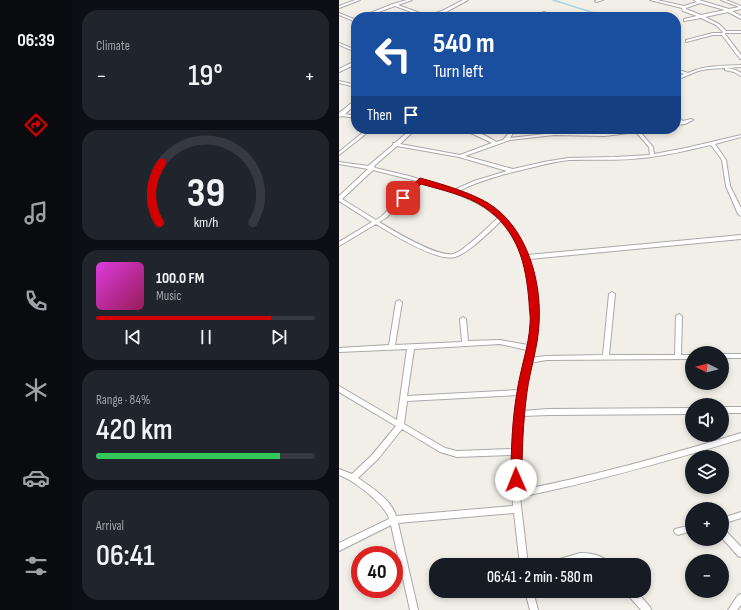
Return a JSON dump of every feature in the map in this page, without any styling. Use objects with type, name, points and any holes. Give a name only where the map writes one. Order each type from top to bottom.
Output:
[{"type":"street","points":[[339,7],[357,0]]},
{"type":"street","points":[[375,12],[410,0]]},
{"type":"street","points":[[442,12],[465,0]]},
{"type":"street","points":[[652,0],[684,7],[700,2]]},
{"type":"street","points":[[696,0],[728,10],[741,18]]},
{"type":"street","points":[[723,0],[741,7]]},
{"type":"street","points":[[659,6],[666,3]]},
{"type":"street","points":[[394,5],[414,12]]},
{"type":"street","points":[[713,6],[741,7]]},
{"type":"street","points":[[684,7],[684,10],[721,27],[741,58]]},
{"type":"street","points":[[685,20],[741,7]]},
{"type":"street","points":[[339,14],[351,18]]},
{"type":"street","points":[[687,41],[713,34],[741,32]]},
{"type":"street","points":[[339,44],[351,49]]},
{"type":"street","points":[[734,49],[741,49]]},
{"type":"street","points":[[339,71],[351,65]]},
{"type":"street","points":[[681,77],[697,70],[741,66]]},
{"type":"street","points":[[718,67],[735,71],[741,75]]},
{"type":"street","points":[[681,72],[688,74]]},
{"type":"street","points":[[339,82],[351,85]]},
{"type":"street","points":[[340,115],[351,106]]},
{"type":"street","points":[[340,115],[351,116]]},
{"type":"street","points":[[683,123],[691,120]]},
{"type":"street","points":[[339,154],[364,134]]},
{"type":"street","points":[[408,134],[395,144],[339,199],[436,254],[454,256],[501,218]]},
{"type":"street","points":[[476,134],[494,143]]},
{"type":"street","points":[[505,140],[510,134]]},
{"type":"street","points":[[460,156],[505,140],[554,134],[611,134]]},
{"type":"street","points":[[640,134],[651,148],[652,155]]},
{"type":"street","points":[[454,192],[469,185],[515,171],[564,160],[632,158],[741,136]]},
{"type":"street","points":[[712,143],[724,160],[728,186],[741,214]]},
{"type":"street","points":[[395,144],[460,156],[515,171]]},
{"type":"street","points":[[339,163],[371,167],[454,192],[486,205],[501,218],[515,234],[527,257],[532,281],[535,324],[522,392],[516,452],[518,509],[523,558]]},
{"type":"street","points":[[339,244],[384,217],[420,181]]},
{"type":"street","points":[[527,257],[741,237]]},
{"type":"street","points":[[606,357],[612,294]]},
{"type":"street","points":[[392,346],[399,302]]},
{"type":"street","points":[[678,357],[679,316]]},
{"type":"street","points":[[463,318],[465,343]]},
{"type":"street","points":[[339,350],[392,346],[500,342],[530,348]]},
{"type":"street","points":[[353,478],[375,457],[400,426],[411,346]]},
{"type":"street","points":[[527,361],[546,358],[685,356]]},
{"type":"street","points":[[729,356],[741,356]]},
{"type":"street","points":[[339,389],[443,450],[457,454],[516,452]]},
{"type":"street","points":[[404,399],[522,392]]},
{"type":"street","points":[[729,410],[741,410]]},
{"type":"street","points":[[520,414],[548,412],[685,411]]},
{"type":"street","points":[[517,494],[566,485],[684,454],[741,436]]},
{"type":"street","points":[[339,472],[353,478],[380,499],[387,507],[394,520],[414,610]]},
{"type":"street","points":[[339,547],[394,520],[518,509]]},
{"type":"street","points":[[729,519],[741,515]]},
{"type":"street","points":[[678,532],[685,530]]},
{"type":"street","points":[[729,540],[741,553]]},
{"type":"street","points":[[578,558],[585,556],[596,558]]},
{"type":"street","points":[[531,598],[534,610]]},
{"type":"street","points":[[636,598],[647,610]]},
{"type":"street","points":[[732,610],[741,598]]},
{"type":"waterway","points":[[553,0],[591,12]]},
{"type":"route","points":[[403,198],[420,181],[472,198],[486,205],[497,214],[515,234],[527,257],[532,281],[535,324],[522,392],[516,452],[516,480]]}]
